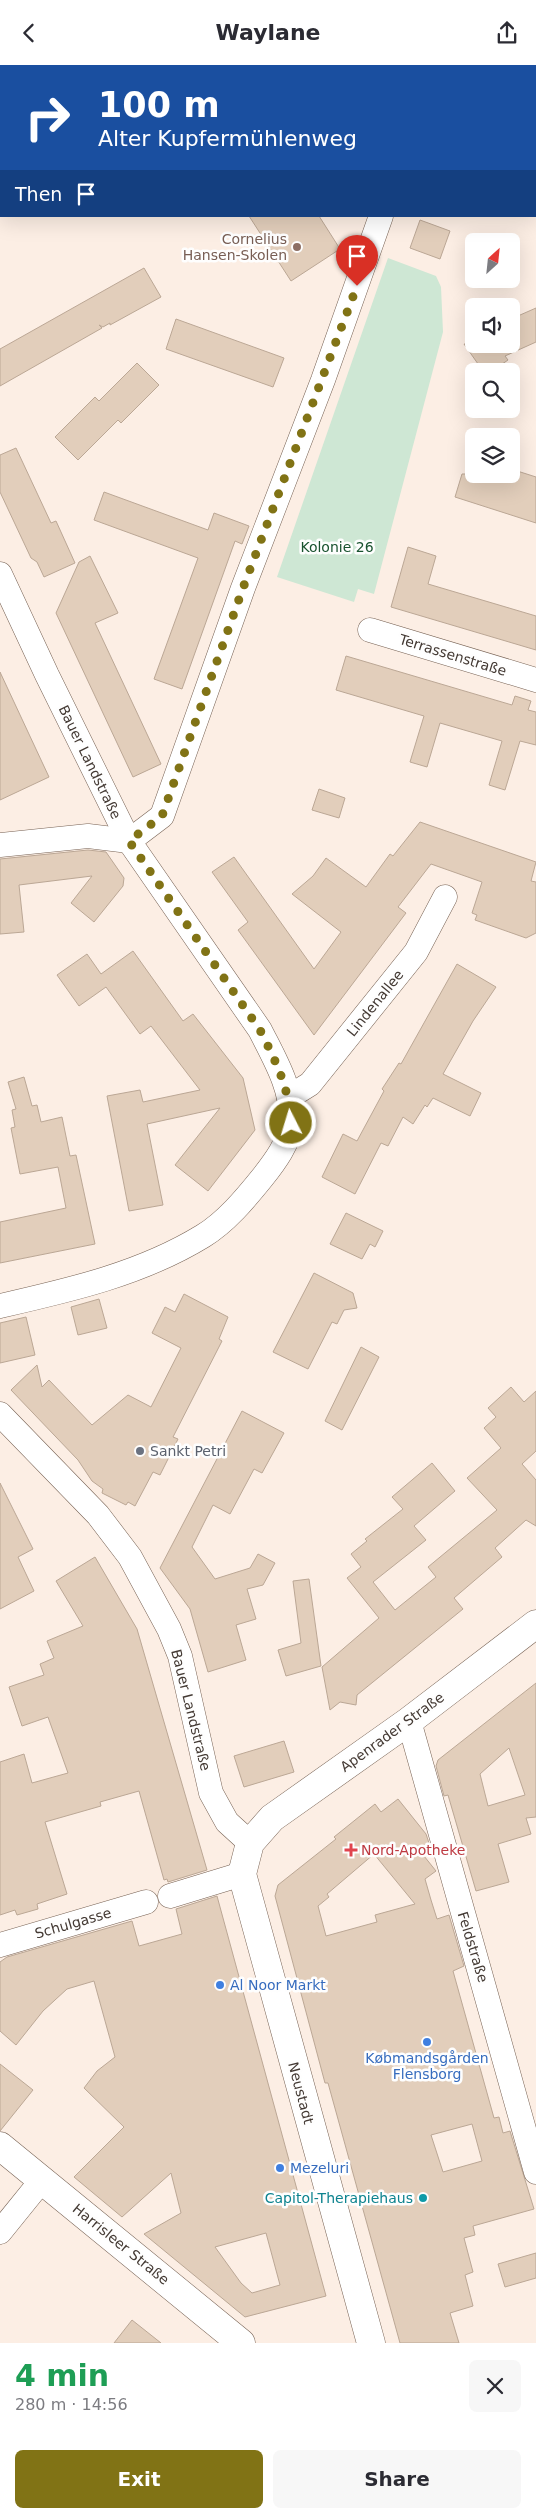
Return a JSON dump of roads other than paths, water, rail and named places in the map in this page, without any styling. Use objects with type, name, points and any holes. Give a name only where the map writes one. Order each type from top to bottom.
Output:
[{"type":"street","points":[[0,845],[88,836],[129,841],[162,816],[240,597],[326,371],[381,217]]},
{"type":"street","name":"Bauer Landstraße","points":[[0,574],[47,675],[129,841],[260,1030],[277,1063],[289,1097],[291,1123],[284,1147],[242,1203],[204,1236],[154,1261],[89,1286],[0,1306]]},
{"type":"street","name":"Terrassenstraße","points":[[370,630],[536,680]]},
{"type":"street","name":"Lindenallee","points":[[289,1097],[310,1084],[416,952],[445,897]]},
{"type":"street","name":"Bauer Landstraße","points":[[0,1414],[98,1515],[130,1557],[169,1629],[180,1656],[211,1793],[227,1822],[250,1843]]},
{"type":"street","name":"Apenrader Straße","points":[[250,1843],[272,1818],[409,1721],[536,1624]]},
{"type":"street","name":"Feldstraße","points":[[409,1721],[536,2172]]},
{"type":"street","name":"Neustadt","points":[[250,1843],[242,1875],[371,2343]]},
{"type":"street","points":[[170,1896],[242,1875]]},
{"type":"street","name":"Schulgasse","points":[[0,1945],[146,1903]]},
{"type":"street","name":"Harrisleer Straße","points":[[0,2146],[241,2343]]},
{"type":"street","points":[[0,2232],[42,2180]]},
{"type":"place","name":"Cornelius Hansen-Skolen","points":[[297,247]]},
{"type":"place","name":"Sankt Petri","points":[[140,1451]]},
{"type":"place","name":"Nord-Apotheke","points":[[351,1850]]},
{"type":"place","name":"Al Noor Markt","points":[[220,1985]]},
{"type":"place","name":"Købmandsgården Flensborg","points":[[427,2042]]},
{"type":"place","name":"Mezeluri","points":[[280,2168]]},
{"type":"place","name":"Capitol-Therapiehaus","points":[[423,2198]]},
{"type":"park label","name":"Kolonie 26","points":[[337,547]]}]
